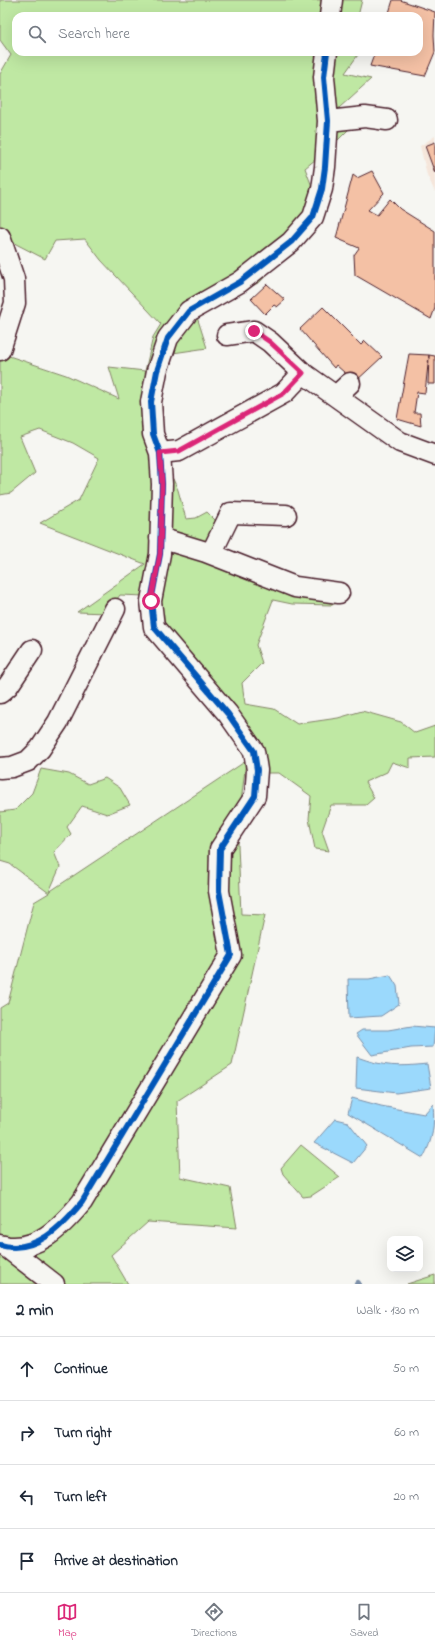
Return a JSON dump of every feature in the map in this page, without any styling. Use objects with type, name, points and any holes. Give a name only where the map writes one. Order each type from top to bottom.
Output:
[{"type":"street","points":[[330,12],[332,0]]},
{"type":"street","points":[[3,1246],[32,1244],[45,1237],[62,1225],[82,1202],[231,955],[219,891],[220,849],[255,796],[257,770],[254,751],[228,714],[154,627],[151,601],[160,554],[162,484],[160,453],[154,434],[151,402],[157,371],[168,338],[189,311],[240,282],[291,242],[313,217],[322,189],[328,121],[324,77],[327,56]]},
{"type":"street","points":[[328,121],[365,117],[387,120]]},
{"type":"street","points":[[0,237],[14,279],[15,302],[0,350]]},
{"type":"street","points":[[227,336],[254,331],[270,342],[303,373],[400,442],[435,455]]},
{"type":"street","points":[[160,453],[179,451],[284,393],[303,373]]},
{"type":"street","points":[[336,396],[350,382]]},
{"type":"street","points":[[211,554],[231,513],[286,515]]},
{"type":"street","points":[[160,538],[211,554],[296,587],[340,593]]},
{"type":"street","points":[[0,768],[28,761],[40,749],[58,722],[115,609]]},
{"type":"street","points":[[0,693],[8,686],[32,650]]},
{"type":"street","points":[[3,1246],[54,1284]]},
{"type":"shaded area","points":[[435,136],[435,192],[427,175],[420,146]]},
{"type":"green space","points":[[0,0],[362,0],[359,12],[12,12],[12,56],[357,56],[345,73],[371,79],[339,108],[348,130],[332,146],[305,168],[311,184],[313,217],[278,262],[260,282],[222,301],[197,317],[207,348],[173,353],[154,386],[155,451],[173,479],[178,490],[186,519],[196,518],[207,512],[218,523],[219,538],[198,544],[346,599],[332,605],[292,604],[273,600],[256,645],[262,663],[242,683],[245,704],[274,709],[297,724],[338,718],[362,711],[401,722],[415,733],[435,726],[435,757],[410,758],[410,768],[392,762],[387,772],[365,782],[374,798],[366,805],[331,805],[322,831],[329,851],[315,849],[309,819],[311,796],[279,773],[265,773],[246,761],[235,740],[211,710],[197,676],[144,596],[120,595],[107,613],[77,612],[145,564],[40,523],[79,500],[99,458],[73,443],[40,430],[20,437],[35,473],[11,493],[0,495],[0,353],[66,375],[119,399],[109,367],[145,371],[153,337],[161,324],[101,260],[85,239],[55,241],[45,259],[16,244],[0,229],[0,74],[11,55],[0,40]]},
{"type":"green space","points":[[246,761],[238,845],[241,914],[265,915],[232,1065],[177,1101],[180,1177],[230,1188],[237,1228],[148,1222],[111,1255],[128,1284],[0,1284],[0,1008],[8,1003],[34,902],[49,893],[10,864],[0,861],[0,812],[15,810],[32,793],[41,769],[69,774],[88,784],[105,778],[120,788],[130,805],[107,814],[82,806],[67,827],[71,834],[54,852],[60,867],[49,892]]},
{"type":"green space","points":[[301,1145],[340,1177],[311,1196],[303,1197],[283,1174],[281,1168]]},
{"type":"green space","points":[[435,1275],[435,1284],[407,1284]]},
{"type":"water","points":[[390,975],[397,986],[399,1004],[381,1016],[349,1018],[348,979],[369,979]]},
{"type":"water","points":[[412,1026],[435,1028],[433,1047],[411,1048],[372,1055],[356,1034],[362,1030],[388,1030]]},
{"type":"water","points":[[357,1057],[375,1063],[392,1065],[408,1066],[427,1064],[431,1088],[396,1093],[356,1088]]},
{"type":"water","points":[[352,1098],[381,1106],[424,1114],[433,1104],[434,1118],[432,1132],[429,1145],[423,1158],[348,1113]]},
{"type":"water","points":[[335,1119],[348,1122],[367,1146],[353,1163],[314,1143]]},
{"type":"building","points":[[393,0],[400,0],[435,12],[435,52],[425,76],[370,66],[374,56],[423,56],[423,12],[389,12]]},
{"type":"building","points":[[435,142],[435,173],[425,146]]},
{"type":"building","points":[[372,171],[384,193],[368,210],[377,215],[390,199],[400,209],[435,231],[435,308],[431,319],[355,275],[354,255],[359,248],[336,238],[353,175],[357,178]]},
{"type":"building","points":[[267,284],[285,300],[277,307],[274,305],[265,314],[251,299]]},
{"type":"building","points":[[323,307],[361,345],[365,341],[382,357],[355,382],[336,365],[334,368],[300,329]]},
{"type":"building","points":[[409,354],[429,355],[425,393],[417,392],[414,413],[420,413],[421,426],[397,419]]},
{"type":"building","points":[[429,355],[435,356],[435,384],[428,384]]},
{"type":"cycle path","points":[[0,1245],[13,1247],[25,1246],[36,1242],[56,1229],[82,1202],[231,955],[219,891],[220,849],[255,796],[257,770],[254,751],[228,714],[154,627],[151,601],[160,554],[162,484],[160,453],[153,434],[151,402],[157,371],[168,338],[189,311],[240,282],[291,242],[313,217],[322,189],[325,167],[328,121],[324,77],[327,56]]},
{"type":"route","points":[[151,601],[160,554],[162,484],[160,453],[179,451],[284,393],[303,373],[270,342],[254,331]]}]
